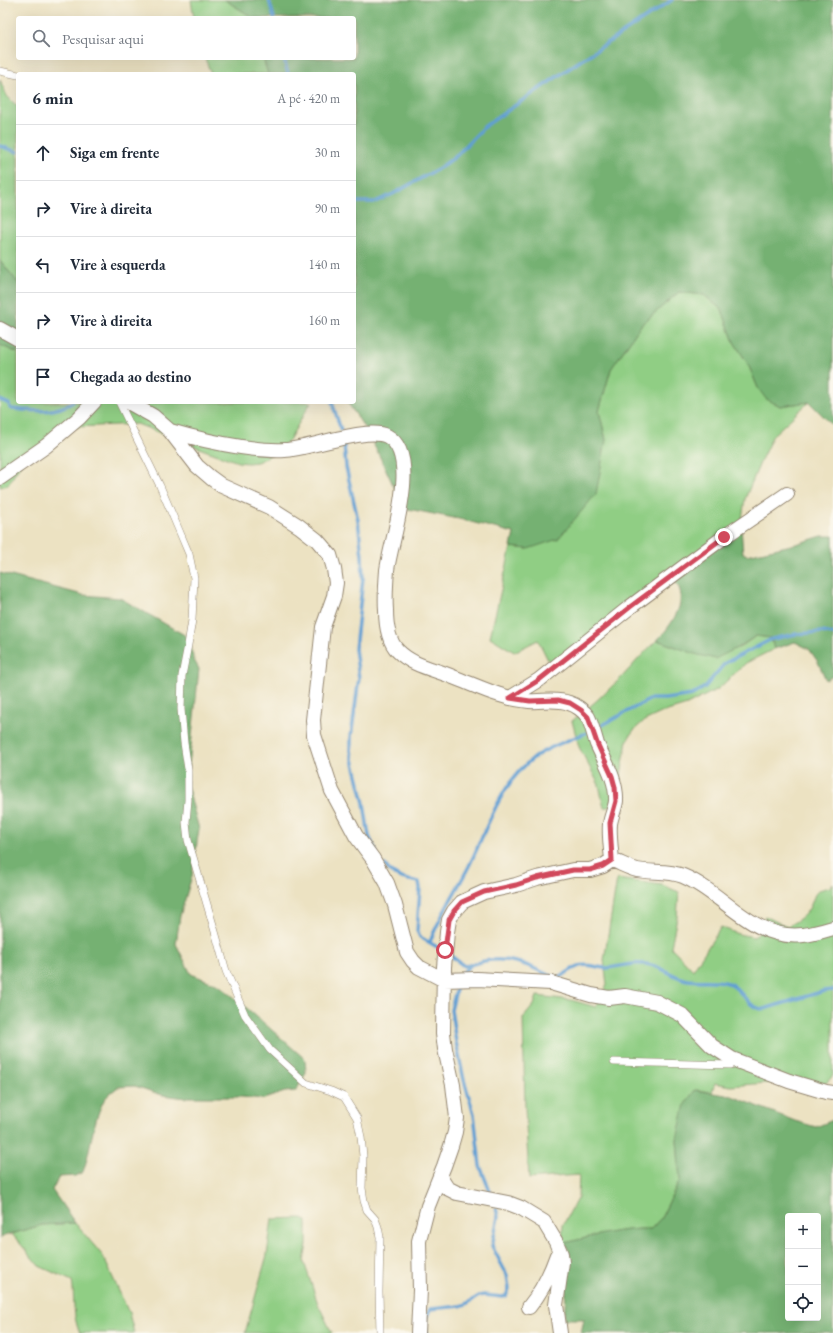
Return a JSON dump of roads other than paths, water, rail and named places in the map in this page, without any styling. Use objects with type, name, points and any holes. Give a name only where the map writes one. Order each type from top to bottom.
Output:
[{"type":"street","points":[[0,329],[16,338]]},
{"type":"street","points":[[0,478],[46,446],[79,418],[92,404]]},
{"type":"street","points":[[132,404],[154,416],[170,431],[198,466],[211,478],[222,486],[269,507],[299,526],[317,540],[330,556],[336,583],[334,596],[323,627],[313,720],[314,735],[332,791],[356,836],[373,859],[387,883],[395,905],[407,952],[419,967],[444,980],[477,979],[551,983],[591,995],[609,998],[625,996],[657,1002],[682,1015],[712,1046],[732,1059],[789,1081],[833,1093]]},
{"type":"street","points":[[170,431],[201,440],[257,449],[285,450],[315,445],[349,436],[375,434],[386,435],[394,442],[402,452],[404,483],[387,569],[386,596],[388,631],[393,644],[399,652],[415,664],[510,698],[530,701],[558,700],[570,703],[581,710],[588,717],[615,787],[616,801],[610,823],[612,860]]},
{"type":"street","points":[[510,698],[539,680],[630,607],[724,537],[787,494]]},
{"type":"street","points":[[418,1333],[420,1290],[419,1241],[428,1206],[451,1146],[457,1118],[455,1093],[443,1033],[444,980],[449,920],[454,911],[462,902],[484,892],[573,870],[590,870],[603,866],[612,860]]},
{"type":"street","points":[[612,860],[637,870],[668,872],[691,879],[710,891],[753,924],[770,931],[786,935],[803,935],[833,928]]},
{"type":"street","points":[[440,1177],[447,1188],[457,1192],[508,1203],[521,1208],[544,1222],[556,1242],[562,1262],[556,1305],[560,1333]]},
{"type":"street","points":[[530,1307],[540,1294],[547,1281],[559,1249]]},
{"type":"lane","points":[[0,71],[16,75]]},
{"type":"lane","points":[[120,404],[160,486],[178,528],[189,554],[194,578],[192,620],[182,676],[181,709],[188,769],[186,822],[188,840],[226,971],[245,1015],[270,1050],[306,1084],[331,1091],[344,1097],[357,1118],[362,1150],[362,1188],[364,1201],[367,1210],[375,1219],[380,1237],[380,1333]]},
{"type":"lane","points":[[614,1062],[731,1065],[732,1059]]},
{"type":"waterway","points":[[269,0],[273,16]]},
{"type":"waterway","points":[[356,202],[375,202],[393,194],[441,167],[456,156],[485,126],[672,0]]},
{"type":"waterway","points":[[284,60],[288,72]]},
{"type":"waterway","points":[[0,146],[16,151]]},
{"type":"waterway","points":[[0,400],[9,404],[10,408],[13,409],[36,411],[51,410],[70,404]]},
{"type":"waterway","points":[[333,404],[341,430]]},
{"type":"waterway","points":[[344,445],[346,467],[358,520],[363,578],[355,649],[359,678],[351,737],[351,751],[364,803],[369,836],[376,852]]},
{"type":"waterway","points":[[599,727],[651,699],[665,699],[692,695],[705,687],[725,663],[772,639],[796,634],[822,632],[833,634]]},
{"type":"waterway","points":[[430,942],[443,913],[469,866],[489,820],[505,790],[526,764],[539,754],[586,733]]},
{"type":"waterway","points":[[385,865],[395,875],[404,879],[419,882],[420,888],[417,931],[420,937],[439,948]]},
{"type":"waterway","points":[[451,956],[464,966],[482,961],[493,960],[516,962],[527,965],[557,978],[582,965],[606,968],[645,964],[656,966],[683,979],[728,983],[737,989],[753,1006],[764,1009],[824,991],[833,990]]},
{"type":"waterway","points":[[462,973],[470,966]]},
{"type":"waterway","points":[[457,986],[451,1010],[456,1042],[464,1080],[474,1114],[480,1166],[491,1194]]},
{"type":"waterway","points":[[426,1333],[426,1318],[430,1309],[461,1306],[479,1296],[484,1295],[506,1296],[509,1289],[507,1275],[492,1246],[498,1217],[496,1208]]}]
